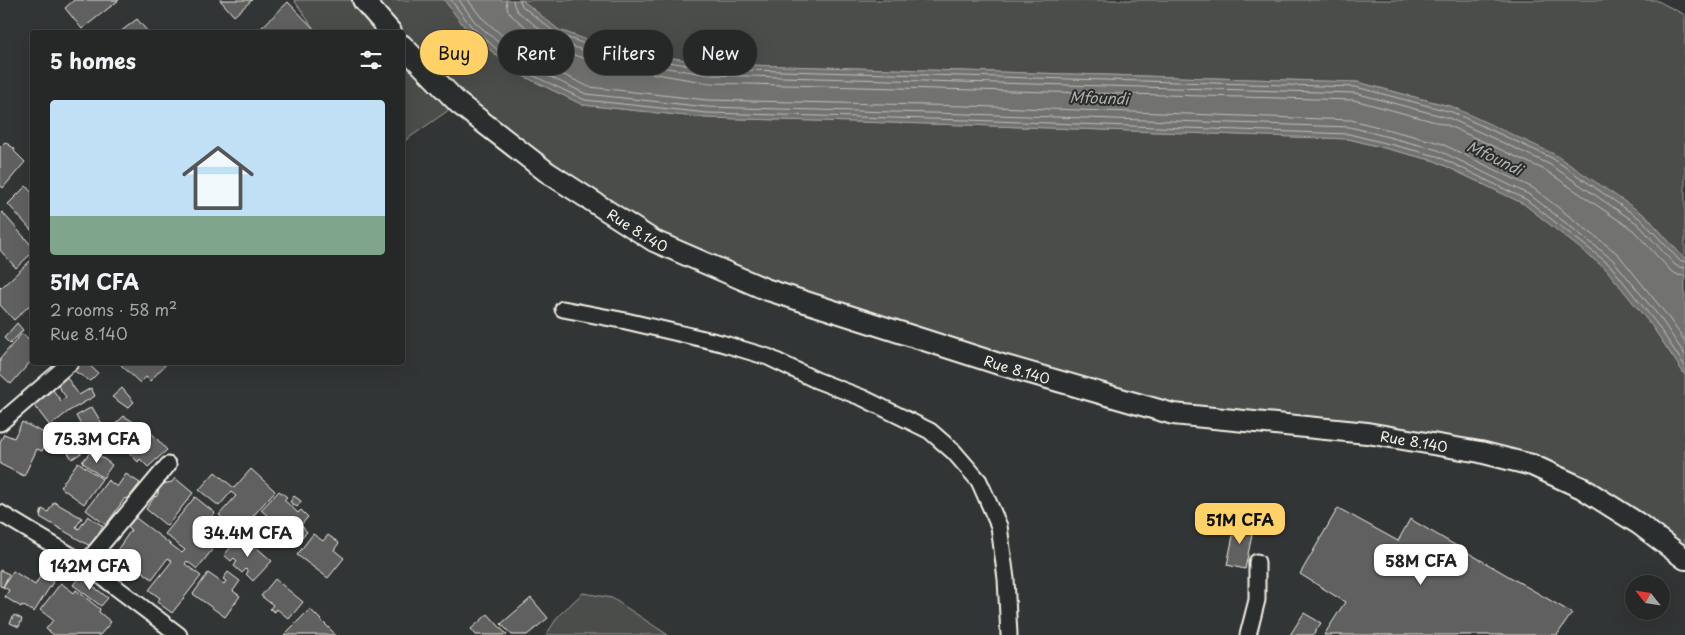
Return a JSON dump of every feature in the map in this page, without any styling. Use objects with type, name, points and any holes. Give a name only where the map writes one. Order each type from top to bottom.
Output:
[{"type":"main road","points":[[363,0],[390,30]]},
{"type":"main road","name":"Rue 8.140","points":[[405,48],[458,103],[547,172],[654,241],[765,289],[999,364],[1173,414],[1367,433],[1480,452],[1532,465],[1582,488],[1640,524],[1685,559]]},
{"type":"street","points":[[562,308],[721,343],[768,357],[816,380],[863,398],[930,431],[954,452],[979,481],[999,526],[1006,579],[1010,635]]},
{"type":"street","points":[[0,423],[68,365]]},
{"type":"street","points":[[85,564],[168,465]]},
{"type":"street","points":[[0,513],[85,564],[179,635]]},
{"type":"street","points":[[1248,635],[1256,600],[1257,562]]},
{"type":"shaded area","points":[[294,0],[444,0],[467,30],[420,30],[420,75],[488,75],[488,48],[498,57],[498,75],[521,75],[583,105],[706,118],[967,125],[1349,139],[1435,161],[1524,204],[1606,269],[1652,326],[1685,375],[1685,559],[1532,465],[1173,414],[999,364],[654,241],[459,103],[405,141],[405,30],[315,30]]},
{"type":"shaded area","points":[[522,0],[1656,0],[1685,15],[1685,259],[1646,216],[1453,107],[1357,82],[757,65],[757,30],[683,30],[683,60],[673,58],[673,30],[584,30],[584,39],[574,35],[574,30],[559,30]]},
{"type":"shaded area","points":[[583,593],[612,598],[668,635],[546,635],[559,615]]},
{"type":"water","points":[[444,0],[522,0],[559,30],[498,30],[498,57],[488,48],[488,30],[467,30]]},
{"type":"water","name":"Mfoundi","points":[[574,35],[584,39],[584,75],[673,75],[673,58],[683,60],[683,75],[757,75],[757,65],[1357,82],[1453,107],[1554,154],[1646,216],[1685,259],[1685,375],[1652,326],[1606,269],[1524,204],[1435,161],[1349,139],[967,125],[706,118],[583,105],[521,75],[574,75]]},
{"type":"building","points":[[74,0],[119,0],[82,29],[65,8]]},
{"type":"building","points":[[220,0],[252,0],[234,16]]},
{"type":"building","points":[[288,2],[315,30],[259,30]]},
{"type":"building","points":[[137,19],[146,30],[123,30]]},
{"type":"building","points":[[5,142],[15,149],[14,151],[25,162],[3,188],[0,185],[0,147]]},
{"type":"building","points":[[26,186],[30,191],[30,229],[8,204]]},
{"type":"building","points":[[2,212],[30,244],[30,255],[16,268],[0,250],[0,214]]},
{"type":"building","points":[[30,261],[30,305],[14,320],[0,305],[1,288]]},
{"type":"building","points":[[17,323],[23,330],[10,344],[4,338]]},
{"type":"building","points":[[22,333],[30,340],[30,362],[11,384],[0,374],[0,359]]},
{"type":"building","points":[[74,365],[89,365],[98,373],[90,381],[71,369]]},
{"type":"building","points":[[121,365],[165,365],[150,381],[146,377],[140,383]]},
{"type":"building","points":[[65,375],[79,395],[91,388],[95,396],[69,411],[50,426],[34,405],[53,390],[61,401],[66,397],[55,382]]},
{"type":"building","points":[[122,388],[134,402],[128,408],[112,397]]},
{"type":"building","points":[[92,407],[104,427],[88,437],[76,416]]},
{"type":"building","points":[[124,416],[140,426],[132,434],[130,431],[120,441],[110,429]]},
{"type":"building","points":[[22,422],[50,436],[42,451],[37,449],[24,476],[0,464],[0,442],[4,434],[14,438]]},
{"type":"building","points":[[146,427],[167,450],[148,467],[140,459],[138,462],[123,446]]},
{"type":"building","points":[[84,433],[92,446],[72,459],[64,446]]},
{"type":"building","points":[[92,450],[112,465],[103,478],[82,462]]},
{"type":"building","points":[[78,462],[102,479],[84,504],[60,487]]},
{"type":"building","points":[[251,469],[275,491],[239,532],[219,515],[236,496],[231,492],[219,506],[199,490],[215,472],[234,488]]},
{"type":"building","points":[[126,474],[140,483],[127,500],[125,498],[106,525],[86,510],[108,480],[117,487]]},
{"type":"building","points":[[175,478],[193,493],[167,526],[146,509],[156,497],[158,490],[163,484],[172,482]]},
{"type":"building","points":[[279,491],[287,497],[284,500],[298,513],[301,510],[308,517],[301,525],[307,532],[299,540],[293,534],[291,536],[261,510]]},
{"type":"building","points":[[294,496],[301,501],[297,507],[290,502]]},
{"type":"building","points":[[195,497],[215,513],[210,518],[227,531],[197,569],[187,561],[185,564],[201,576],[172,613],[157,602],[160,598],[149,590],[172,561],[168,558],[152,579],[135,566],[130,569],[113,556],[131,530],[125,525],[132,515],[182,553],[185,550],[165,534]]},
{"type":"building","points":[[54,502],[82,518],[76,527],[79,529],[88,516],[103,526],[90,546],[40,517],[42,509],[48,512]]},
{"type":"building","points":[[1338,508],[1398,541],[1410,519],[1572,613],[1557,635],[1324,635],[1345,602],[1300,574]]},
{"type":"building","points":[[1236,521],[1254,525],[1245,569],[1227,565]]},
{"type":"building","points":[[313,534],[323,541],[328,535],[339,543],[334,550],[344,558],[328,578],[297,555]]},
{"type":"building","points":[[242,535],[272,561],[253,581],[246,574],[248,572],[246,569],[242,573],[234,566],[237,561],[234,558],[231,561],[224,555]]},
{"type":"building","points":[[0,570],[9,574],[3,587],[0,586]]},
{"type":"building","points":[[13,571],[35,585],[41,575],[53,582],[34,612],[22,605],[21,607],[5,597],[9,590],[3,587]]},
{"type":"building","points":[[228,572],[240,581],[233,591],[240,596],[225,617],[193,594],[208,573],[224,584],[226,581],[223,579]]},
{"type":"building","points":[[80,576],[108,598],[101,606],[73,585]]},
{"type":"building","points":[[275,579],[303,602],[289,619],[277,609],[275,612],[270,609],[273,605],[261,596]]},
{"type":"building","points":[[61,583],[74,593],[76,590],[100,609],[99,612],[111,622],[100,635],[54,635],[46,629],[53,620],[40,610]]},
{"type":"building","points":[[531,598],[548,618],[527,635],[512,635],[501,624]]},
{"type":"building","points":[[310,609],[336,635],[284,635]]},
{"type":"building","points":[[1304,613],[1321,623],[1313,635],[1290,635]]},
{"type":"building","points":[[488,614],[507,635],[476,635],[471,629]]},
{"type":"building","points":[[14,615],[22,619],[19,627],[10,623]]}]
